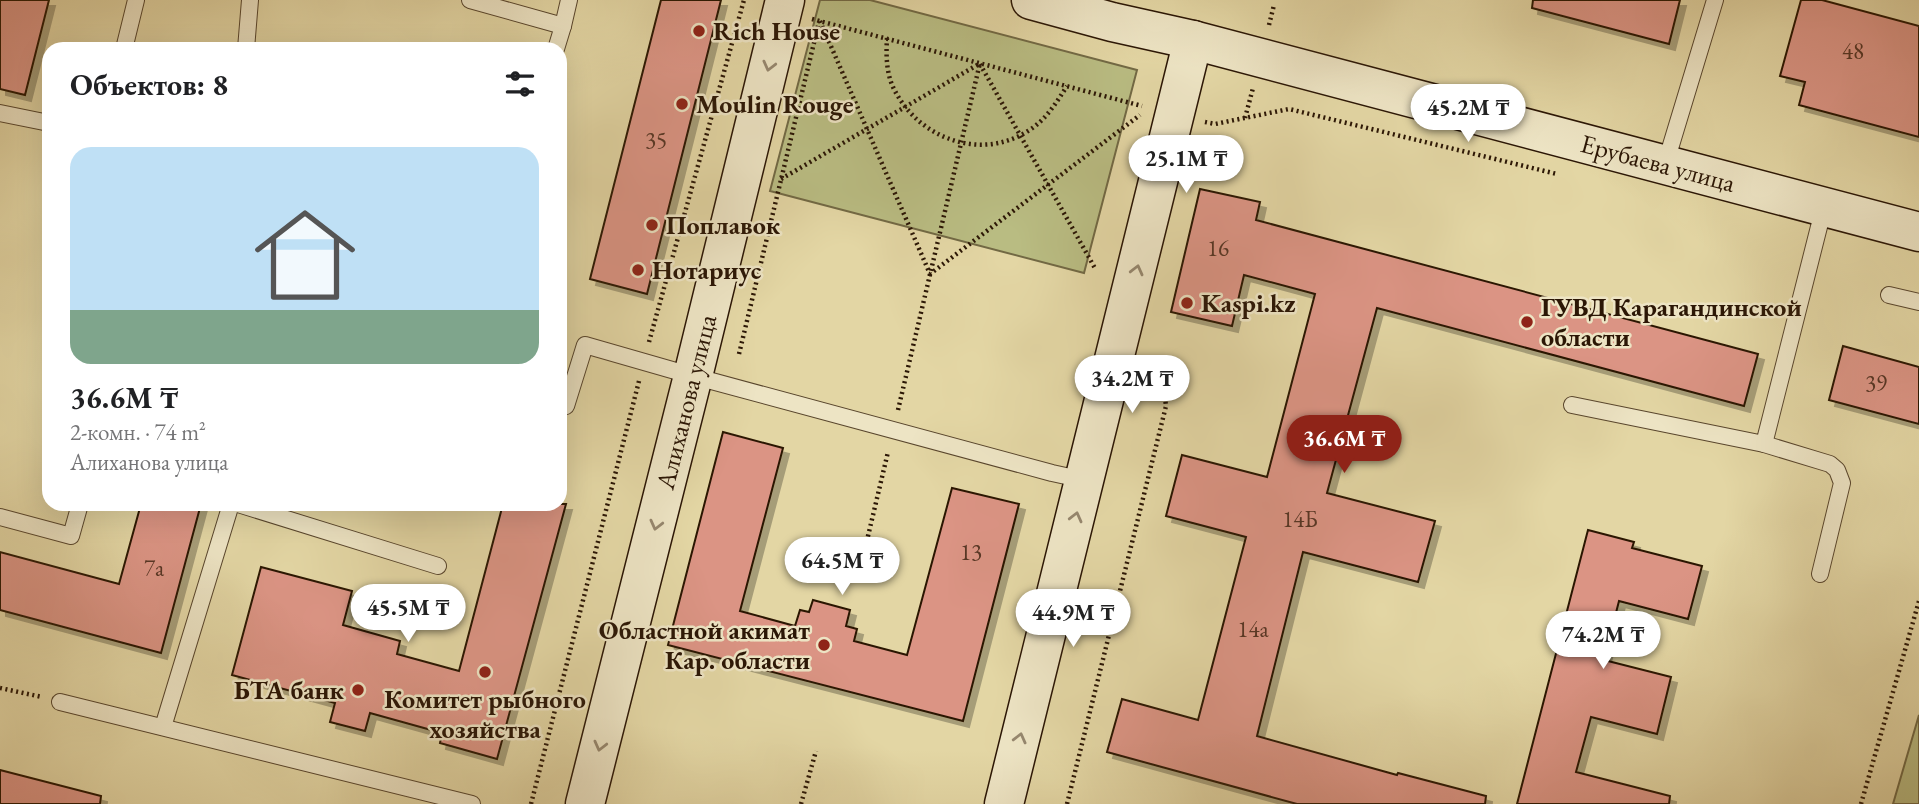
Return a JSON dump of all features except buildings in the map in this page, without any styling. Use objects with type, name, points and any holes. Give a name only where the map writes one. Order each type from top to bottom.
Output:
[{"type":"street","name":"Ерубаева улица","points":[[1031,0],[1193,40],[1919,232]]},
{"type":"street","name":"Алиханова улица","points":[[585,804],[784,5]]},
{"type":"street","points":[[1004,804],[1193,40]]},
{"type":"lane","points":[[126,42],[136,0]]},
{"type":"lane","points":[[247,42],[250,0]]},
{"type":"lane","points":[[470,0],[563,26]]},
{"type":"lane","points":[[558,42],[569,0]]},
{"type":"lane","points":[[1665,165],[1715,0]]},
{"type":"lane","points":[[0,113],[42,122]]},
{"type":"lane","points":[[1764,444],[1824,207]]},
{"type":"lane","points":[[1889,295],[1919,302]]},
{"type":"lane","points":[[567,403],[585,345],[1086,480]]},
{"type":"lane","points":[[1572,405],[1764,444],[1830,464],[1837,470],[1842,483],[1820,574]]},
{"type":"lane","points":[[0,517],[71,536],[78,511]]},
{"type":"lane","points":[[163,727],[229,511]]},
{"type":"lane","points":[[261,511],[438,566]]},
{"type":"lane","points":[[60,702],[472,804]]},
{"type":"path","points":[[531,804],[644,362],[744,1],[784,5],[820,21],[1149,108],[930,274]]},
{"type":"path","points":[[820,21],[930,274]]},
{"type":"path","points":[[739,354],[820,21]]},
{"type":"path","points":[[887,38],[886,58],[894,89],[911,115],[936,135],[967,144],[999,143],[1028,131],[1052,110],[1067,86]]},
{"type":"path","points":[[781,180],[980,63]]},
{"type":"path","points":[[980,63],[1096,270]]},
{"type":"path","points":[[859,574],[980,63]]},
{"type":"path","points":[[1175,114],[1215,124],[1289,109],[1559,175]]},
{"type":"path","points":[[1067,804],[1166,406],[1164,389],[1121,337]]},
{"type":"path","points":[[1861,804],[1919,601]]},
{"type":"path","points":[[0,688],[60,702]]},
{"type":"path","points":[[801,804],[816,751]]},
{"type":"green space","points":[[820,0],[870,0],[1137,70],[1084,273],[770,191]]},
{"type":"green space","points":[[1919,715],[1919,804],[1893,804]]},
{"type":"place","name":"Rich House","points":[[699,31]]},
{"type":"place","name":"Moulin Rouge","points":[[682,104]]},
{"type":"place","name":"Поплавок","points":[[652,225]]},
{"type":"place","name":"Нотариус","points":[[638,270]]},
{"type":"place","name":"Kaspi.kz","points":[[1187,303]]},
{"type":"place","name":"ГУВД Карагандинской области","points":[[1527,322]]},
{"type":"place","name":"Областной акимат Кар. области","points":[[824,645]]},
{"type":"place","name":"Комитет рыбного хозяйства","points":[[485,672]]},
{"type":"place","name":"БТА банк","points":[[358,690]]}]
